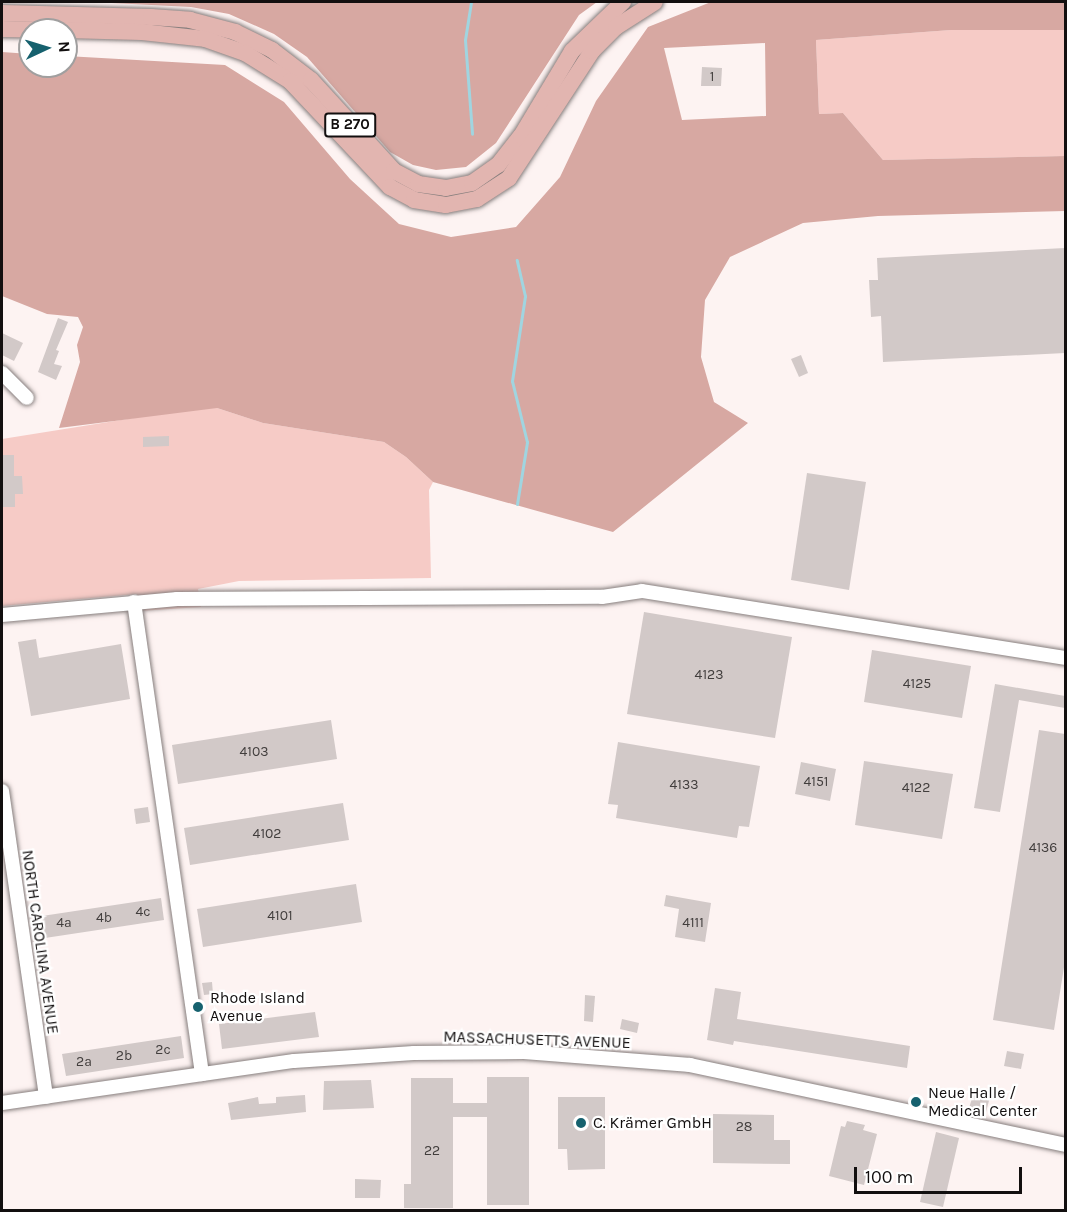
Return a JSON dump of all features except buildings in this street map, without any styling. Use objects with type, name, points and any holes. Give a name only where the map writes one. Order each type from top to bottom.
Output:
[{"type":"main road","name":"B 270","points":[[2,13],[161,18],[235,32],[272,50],[311,80],[394,171],[418,184],[446,188],[472,183],[498,165],[521,136],[572,51],[623,2]]},
{"type":"main road","name":"B 270","points":[[78,30],[142,32],[204,39],[245,53],[290,81],[390,188],[414,200],[446,205],[477,199],[509,178],[592,51],[616,27],[655,2]]},
{"type":"main road","points":[[2,29],[18,29]]},
{"type":"street","points":[[2,373],[27,398]]},
{"type":"street","points":[[2,615],[134,602],[602,597],[642,591],[1065,658]]},
{"type":"street","points":[[134,602],[202,1074]]},
{"type":"street","name":"NORTH CAROLINA AVENUE","points":[[2,791],[46,1097]]},
{"type":"street","name":"MASSACHUSETTS AVENUE","points":[[2,1103],[202,1074],[372,1055],[492,1052],[603,1056],[701,1067],[1065,1145]]},
{"type":"shaded area","points":[[92,2],[597,2],[579,15],[496,143],[466,167],[436,170],[413,165],[390,152],[307,57],[274,34],[229,14],[191,7]]},
{"type":"shaded area","points":[[711,2],[1065,2],[1065,30],[951,30],[816,40],[819,114],[843,113],[883,160],[1065,156],[1065,211],[878,216],[803,223],[730,257],[705,300],[701,357],[714,402],[748,423],[613,532],[433,482],[406,457],[384,442],[263,423],[217,408],[59,428],[80,362],[77,345],[83,327],[78,317],[47,314],[2,296],[2,52],[18,53],[18,78],[78,78],[78,57],[225,65],[284,102],[350,179],[399,224],[451,237],[516,227],[560,177],[596,101],[648,27]],"holes":[[[765,43],[766,116],[682,120],[664,48]]]},
{"type":"shaded area","points":[[951,30],[1065,30],[1065,156],[883,160],[843,113],[819,114],[816,40]]},
{"type":"shaded area","points":[[196,408],[217,408],[263,423],[384,442],[406,457],[433,482],[429,490],[431,578],[239,581],[198,589],[201,607],[139,611],[137,594],[2,606],[2,439]]},
{"type":"waterway","points":[[471,2],[465,40],[472,134]]},
{"type":"waterway","points":[[517,260],[525,296],[512,381],[527,442],[517,504]]},
{"type":"place","name":"Rhode Island Avenue","points":[[198,1007]]},
{"type":"place","name":"Neue Halle / Medical Center","points":[[916,1102]]},
{"type":"place","name":"C. Krämer GmbH","points":[[581,1123]]}]
